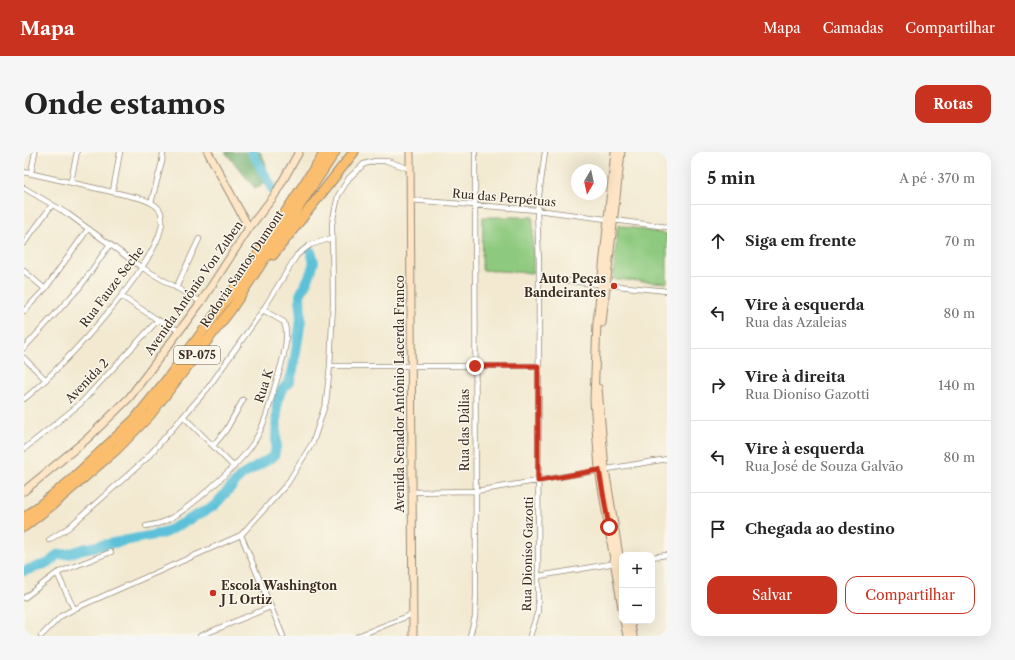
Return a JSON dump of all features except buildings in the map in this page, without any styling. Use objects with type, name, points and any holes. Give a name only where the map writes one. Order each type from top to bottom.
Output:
[{"type":"highway","points":[[294,200],[318,152]]},
{"type":"highway","name":"Rodovia Santos Dumont","points":[[24,518],[76,476],[135,419],[204,330],[294,200],[325,152]]},
{"type":"highway","name":"Rodovia Santos Dumont","points":[[24,527],[51,506],[117,449],[150,416],[251,281],[335,152]]},
{"type":"highway","points":[[251,281],[287,239],[354,152]]},
{"type":"street","points":[[31,173],[35,152]]},
{"type":"street","points":[[71,181],[77,152]]},
{"type":"street","points":[[113,191],[120,152]]},
{"type":"street","points":[[24,172],[113,191],[151,203],[162,162],[163,152]]},
{"type":"street","points":[[208,152],[249,228]]},
{"type":"street","name":"Avenida Senador Antônio Lacerda Franco","points":[[410,152],[413,636]]},
{"type":"street","name":"Rua das Dálias","points":[[470,636],[475,617],[476,595],[475,152]]},
{"type":"street","name":"Rua Dioníso Gazotti","points":[[530,636],[538,611],[539,278],[537,210],[545,152]]},
{"type":"street","points":[[539,576],[619,562],[602,469],[598,370],[603,284],[615,152]]},
{"type":"street","points":[[610,219],[621,152]]},
{"type":"street","name":"Avenida Antônio Von Zuben","points":[[24,491],[109,419],[129,398],[201,302],[249,228],[274,196],[298,153]]},
{"type":"street","points":[[41,636],[61,616],[74,609],[241,535],[287,484],[304,460],[319,426],[326,402],[330,366],[333,303],[332,238],[334,212],[338,196],[357,169],[364,164],[375,161],[387,161],[410,169]]},
{"type":"street","points":[[24,188],[88,228],[142,267],[201,302]]},
{"type":"street","name":"Rua das Perpétuas","points":[[410,200],[537,210],[667,227]]},
{"type":"street","name":"Rua Fauze Seche","points":[[24,399],[46,380],[92,331],[121,296],[142,267],[154,248],[161,227],[161,213],[151,203]]},
{"type":"street","points":[[24,243],[52,205]]},
{"type":"street","points":[[24,311],[45,288],[88,228]]},
{"type":"street","points":[[49,540],[86,514],[146,459],[208,388],[263,310],[302,249],[332,238]]},
{"type":"street","points":[[176,288],[199,239]]},
{"type":"street","points":[[24,348],[80,287],[110,244]]},
{"type":"street","points":[[24,271],[45,288]]},
{"type":"street","points":[[539,278],[667,291]]},
{"type":"street","points":[[121,296],[158,320],[180,331]]},
{"type":"street","name":"Rua K","points":[[146,526],[172,518],[234,467],[255,441],[262,426],[282,364],[285,326],[280,319],[263,310]]},
{"type":"street","name":"Avenida 2","points":[[24,450],[80,404],[158,320]]},
{"type":"street","points":[[24,358],[46,380]]},
{"type":"street","points":[[330,366],[538,366]]},
{"type":"street","points":[[213,446],[226,430],[243,400]]},
{"type":"street","points":[[184,417],[234,467]]},
{"type":"street","points":[[411,492],[476,491],[667,459]]},
{"type":"street","points":[[241,535],[283,636]]},
{"type":"street","points":[[24,598],[57,572],[111,552]]},
{"type":"street","points":[[655,556],[667,554]]},
{"type":"street","points":[[57,572],[74,609]]},
{"type":"street","points":[[200,636],[270,607]]},
{"type":"street","points":[[358,636],[413,614]]},
{"type":"street","points":[[625,624],[627,636]]},
{"type":"street","points":[[631,624],[633,636]]},
{"type":"green space","points":[[225,152],[260,152],[265,161],[266,173],[260,187],[255,188]]},
{"type":"green space","points":[[483,217],[533,217],[533,273],[482,270]]},
{"type":"green space","points":[[618,225],[667,234],[667,283],[613,279]]},
{"type":"waterway","points":[[252,152],[273,190]]},
{"type":"waterway","points":[[24,571],[49,563],[57,555],[68,554],[83,549],[164,533],[214,506],[241,476],[274,456],[276,447],[277,402],[281,391],[289,382],[293,370],[301,320],[300,295],[310,275],[314,262],[311,252]]},
{"type":"place","name":"Auto Peças Bandeirantes","points":[[614,286]]},
{"type":"place","name":"Escola Washington J L Ortiz","points":[[213,593]]},
{"type":"route","points":[[475,366],[538,366],[538,481],[599,470],[609,527]]}]
